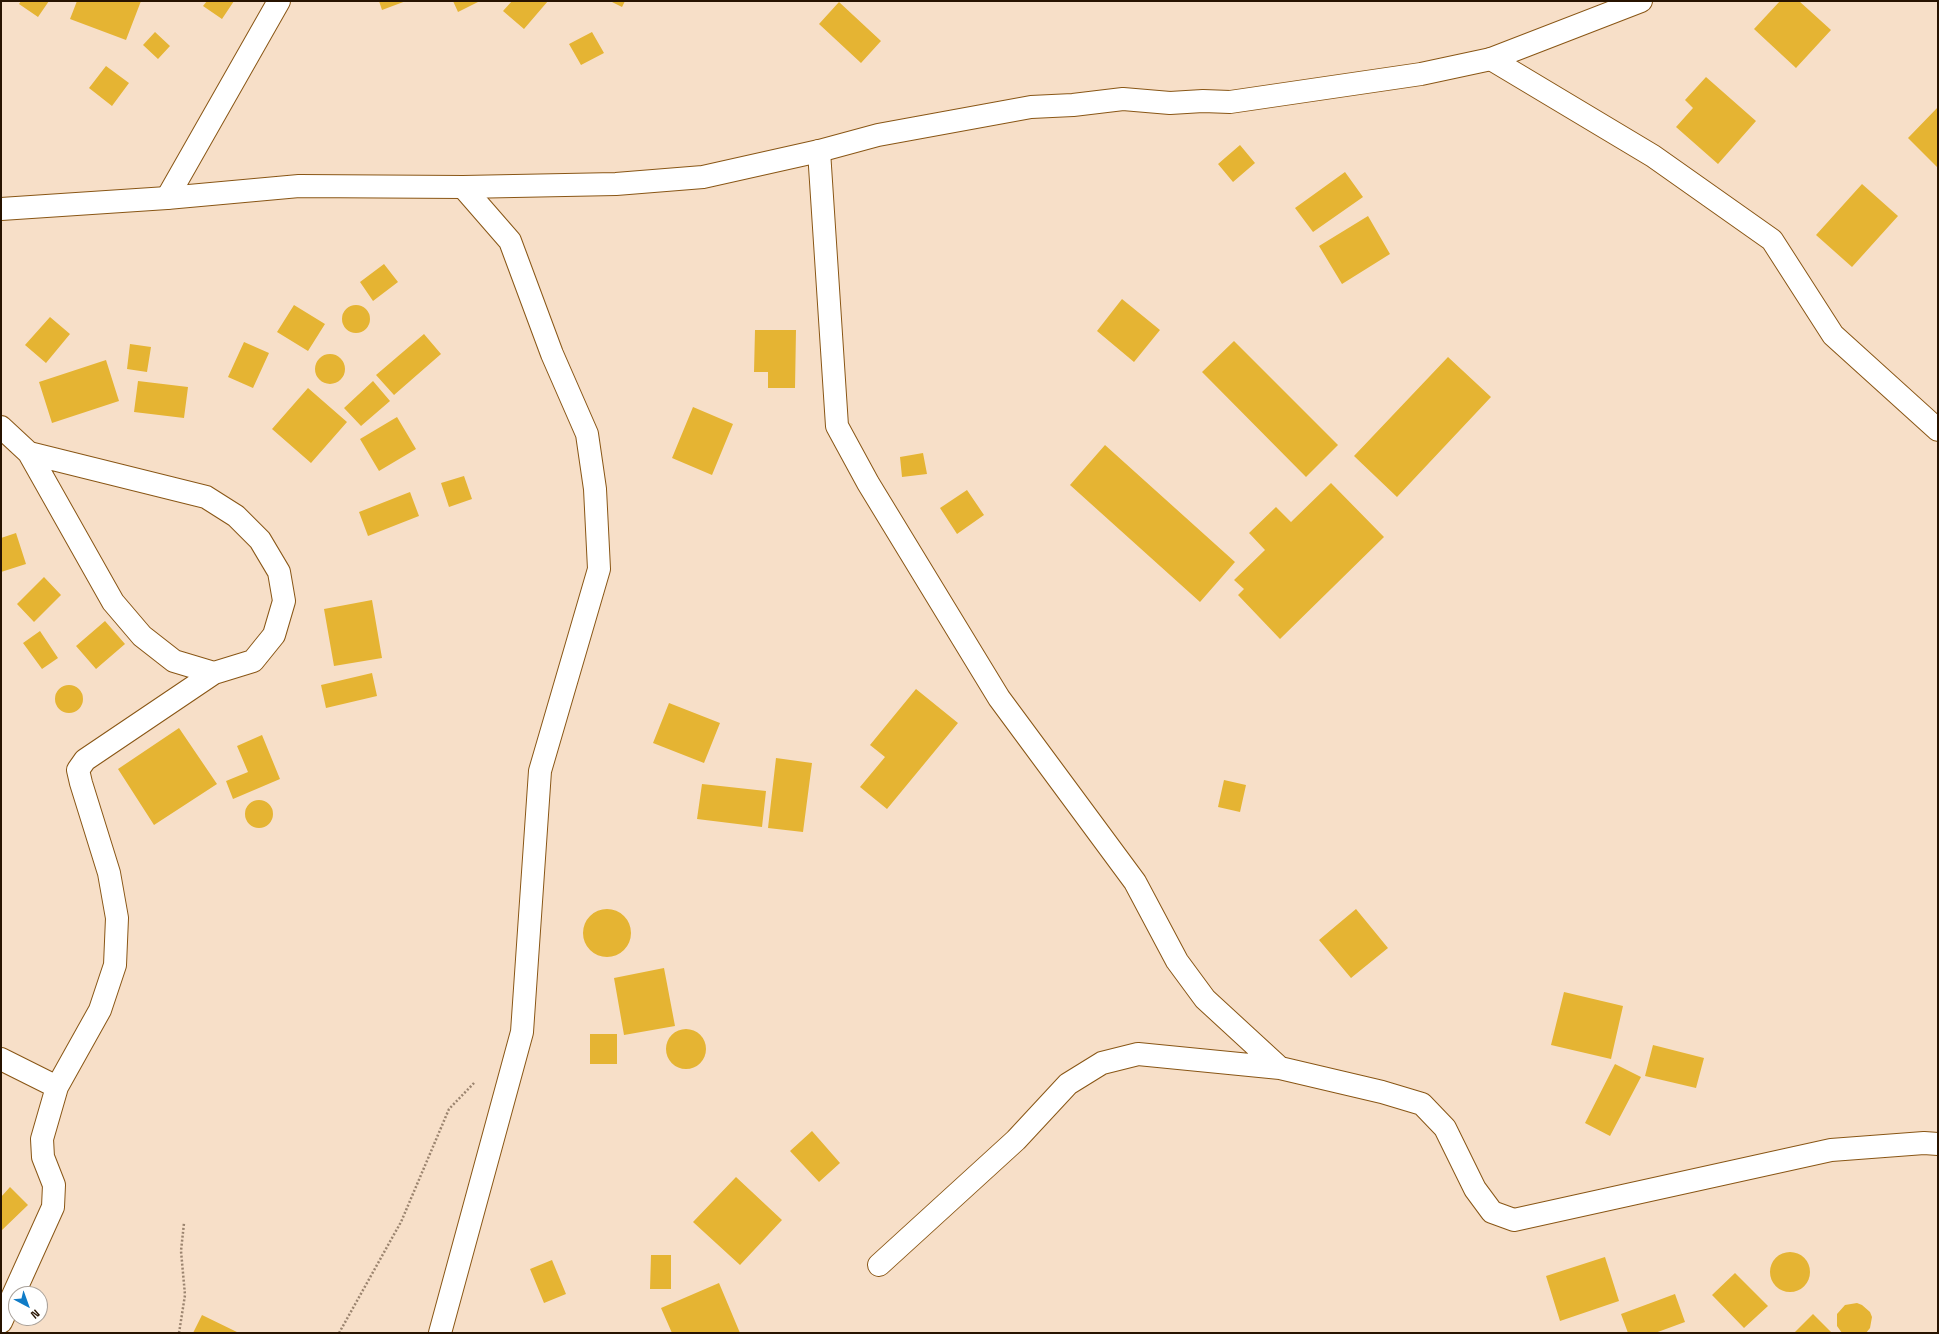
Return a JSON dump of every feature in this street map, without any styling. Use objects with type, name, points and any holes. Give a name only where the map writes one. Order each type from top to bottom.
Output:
[{"type":"street","points":[[167,198],[279,1]]},
{"type":"street","points":[[1,209],[167,198],[299,186],[463,187],[616,184],[703,177],[819,151],[878,134],[1031,107],[1074,105],[1123,98],[1170,104],[1202,101],[1230,102],[1421,74],[1491,59],[1641,1]]},
{"type":"street","points":[[1491,59],[1653,156],[1772,240],[1833,335],[1938,430]]},
{"type":"street","points":[[819,151],[837,426],[868,483],[999,698],[1135,882],[1177,960],[1205,999],[1280,1068]]},
{"type":"street","points":[[440,1333],[522,1032],[540,771],[599,569],[595,489],[587,434],[552,354],[510,242],[463,187]]},
{"type":"street","points":[[1,427],[29,453],[113,602],[142,636],[174,660],[214,673]]},
{"type":"street","points":[[1,1322],[53,1207],[54,1185],[44,1157],[42,1139],[57,1087],[100,1010],[115,965],[117,918],[110,873],[78,770],[84,760],[214,673],[253,661],[274,636],[284,602],[280,572],[260,540],[236,516],[206,497],[29,453]]},
{"type":"street","points":[[879,1265],[1016,1140],[1068,1084],[1102,1063],[1138,1054],[1280,1068],[1382,1092],[1422,1104],[1445,1128],[1475,1189],[1492,1212],[1514,1220],[1831,1150],[1924,1143],[1938,1144]]},
{"type":"street","points":[[1,1059],[57,1087]]},
{"type":"path","points":[[339,1333],[401,1222],[449,1109],[480,1076]]},
{"type":"path","points":[[179,1333],[185,1295],[181,1251],[184,1223]]},
{"type":"building","points":[[21,1],[49,1],[38,17],[19,4]]},
{"type":"building","points":[[77,1],[141,1],[126,40],[70,19]]},
{"type":"building","points":[[207,1],[234,1],[222,19],[203,6]]},
{"type":"building","points":[[379,1],[406,1],[382,10]]},
{"type":"building","points":[[453,1],[480,1],[458,12]]},
{"type":"building","points":[[512,1],[548,1],[524,29],[503,11]]},
{"type":"building","points":[[610,1],[625,1],[622,7]]},
{"type":"building","points":[[1780,1],[1799,1],[1831,30],[1796,68],[1754,29]]},
{"type":"building","points":[[839,2],[881,41],[861,63],[819,24]]},
{"type":"building","points":[[155,32],[170,46],[158,59],[143,45]]},
{"type":"building","points":[[592,32],[604,53],[581,65],[569,44]]},
{"type":"building","points":[[106,66],[129,83],[112,106],[89,88]]},
{"type":"building","points":[[1706,77],[1756,121],[1718,164],[1676,127],[1693,108],[1685,100]]},
{"type":"building","points":[[1938,107],[1938,168],[1908,138]]},
{"type":"building","points":[[1240,145],[1255,163],[1233,182],[1218,164]]},
{"type":"building","points":[[1345,172],[1363,197],[1313,232],[1295,208]]},
{"type":"building","points":[[1862,184],[1898,216],[1852,267],[1816,235]]},
{"type":"building","points":[[1368,216],[1390,254],[1342,284],[1319,246]]},
{"type":"building","points":[[384,264],[398,282],[373,301],[360,282]]},
{"type":"building","points":[[1122,299],[1160,330],[1134,362],[1097,331]]},
{"type":"building","points":[[294,305],[325,324],[308,351],[277,332]]},
{"type":"building","points":[[356,305],[366,309],[370,319],[366,329],[356,333],[346,329],[342,319],[346,309]]},
{"type":"building","points":[[50,317],[70,334],[46,363],[25,345]]},
{"type":"building","points":[[755,330],[796,330],[795,388],[768,388],[768,372],[754,372]]},
{"type":"building","points":[[424,334],[441,354],[394,395],[376,375]]},
{"type":"building","points":[[1234,341],[1338,445],[1306,477],[1202,372]]},
{"type":"building","points":[[244,342],[269,353],[253,388],[228,377]]},
{"type":"building","points":[[130,344],[151,347],[147,372],[127,369]]},
{"type":"building","points":[[330,354],[336,355],[344,363],[344,375],[336,383],[330,384],[324,383],[316,375],[315,369],[316,363],[324,355]]},
{"type":"building","points":[[1448,357],[1491,397],[1397,497],[1354,456]]},
{"type":"building","points":[[106,360],[119,401],[52,423],[39,382]]},
{"type":"building","points":[[138,381],[188,387],[184,418],[134,412]]},
{"type":"building","points":[[373,381],[390,401],[361,426],[344,408]]},
{"type":"building","points":[[308,388],[347,422],[311,463],[272,429]]},
{"type":"building","points":[[693,407],[733,424],[712,475],[672,458]]},
{"type":"building","points":[[397,417],[416,449],[379,471],[360,439]]},
{"type":"building","points":[[1105,445],[1235,562],[1200,602],[1070,485]]},
{"type":"building","points":[[923,453],[927,474],[902,477],[900,457]]},
{"type":"building","points":[[464,476],[472,499],[449,507],[441,483]]},
{"type":"building","points":[[1331,483],[1384,537],[1280,639],[1238,595],[1244,589],[1234,580],[1265,550],[1249,533],[1276,507],[1291,522]]},
{"type":"building","points":[[967,490],[984,515],[957,534],[940,508]]},
{"type":"building","points":[[410,492],[419,516],[368,536],[359,512]]},
{"type":"building","points":[[16,533],[26,564],[1,572],[1,538]]},
{"type":"building","points":[[44,577],[61,595],[34,622],[17,604]]},
{"type":"building","points":[[372,600],[382,658],[334,666],[324,609]]},
{"type":"building","points":[[105,621],[125,644],[96,669],[76,646]]},
{"type":"building","points":[[40,631],[58,658],[42,669],[23,643]]},
{"type":"building","points":[[372,673],[377,696],[326,708],[321,685]]},
{"type":"building","points":[[69,685],[79,689],[83,699],[79,709],[69,713],[59,709],[55,699],[59,689]]},
{"type":"building","points":[[916,689],[958,723],[887,809],[860,787],[885,757],[870,745]]},
{"type":"building","points":[[669,703],[720,723],[704,763],[653,743]]},
{"type":"building","points":[[179,728],[217,784],[154,825],[118,769]]},
{"type":"building","points":[[262,735],[280,779],[233,799],[226,781],[248,772],[237,746]]},
{"type":"building","points":[[776,758],[812,763],[803,832],[768,828]]},
{"type":"building","points":[[1224,780],[1246,785],[1240,812],[1218,807]]},
{"type":"building","points":[[702,784],[766,791],[762,827],[697,819]]},
{"type":"building","points":[[259,800],[269,804],[273,814],[269,824],[259,828],[249,824],[245,814],[249,804]]},
{"type":"building","points":[[607,909],[616,911],[624,916],[629,924],[631,933],[629,942],[624,950],[616,955],[607,957],[598,955],[590,950],[585,942],[583,933],[585,924],[590,916],[598,911]]},
{"type":"building","points":[[1356,909],[1388,948],[1351,978],[1319,940]]},
{"type":"building","points":[[664,968],[675,1026],[624,1035],[614,978]]},
{"type":"building","points":[[1564,992],[1623,1006],[1611,1059],[1551,1045]]},
{"type":"building","points":[[682,1029],[690,1029],[697,1032],[703,1038],[706,1049],[703,1060],[697,1066],[690,1069],[682,1069],[675,1066],[669,1060],[666,1053],[666,1045],[669,1038],[675,1032]]},
{"type":"building","points":[[590,1034],[617,1034],[617,1064],[590,1064]]},
{"type":"building","points":[[1653,1045],[1704,1058],[1696,1088],[1645,1076]]},
{"type":"building","points":[[1615,1064],[1641,1077],[1610,1136],[1585,1123]]},
{"type":"building","points":[[812,1131],[840,1163],[819,1182],[790,1151]]},
{"type":"building","points":[[736,1177],[782,1220],[740,1265],[693,1222]]},
{"type":"building","points":[[10,1187],[28,1205],[1,1231],[1,1197]]},
{"type":"building","points":[[1790,1252],[1798,1254],[1804,1258],[1808,1264],[1810,1272],[1808,1280],[1804,1286],[1798,1290],[1790,1292],[1782,1290],[1776,1286],[1772,1280],[1770,1272],[1772,1264],[1776,1258],[1782,1254]]},
{"type":"building","points":[[651,1255],[671,1255],[671,1289],[650,1289]]},
{"type":"building","points":[[1605,1257],[1619,1301],[1560,1321],[1546,1276]]},
{"type":"building","points":[[552,1260],[566,1294],[544,1303],[530,1269]]},
{"type":"building","points":[[1735,1273],[1768,1306],[1744,1328],[1712,1295]]},
{"type":"building","points":[[719,1283],[740,1333],[672,1333],[661,1308]]},
{"type":"building","points":[[1675,1294],[1685,1322],[1655,1333],[1628,1333],[1621,1314]]},
{"type":"building","points":[[1857,1303],[1862,1305],[1870,1312],[1872,1317],[1870,1328],[1866,1333],[1842,1333],[1837,1326],[1837,1314],[1845,1305]]},
{"type":"building","points":[[1813,1314],[1832,1333],[1794,1333]]},
{"type":"building","points":[[202,1315],[239,1333],[193,1333]]}]
